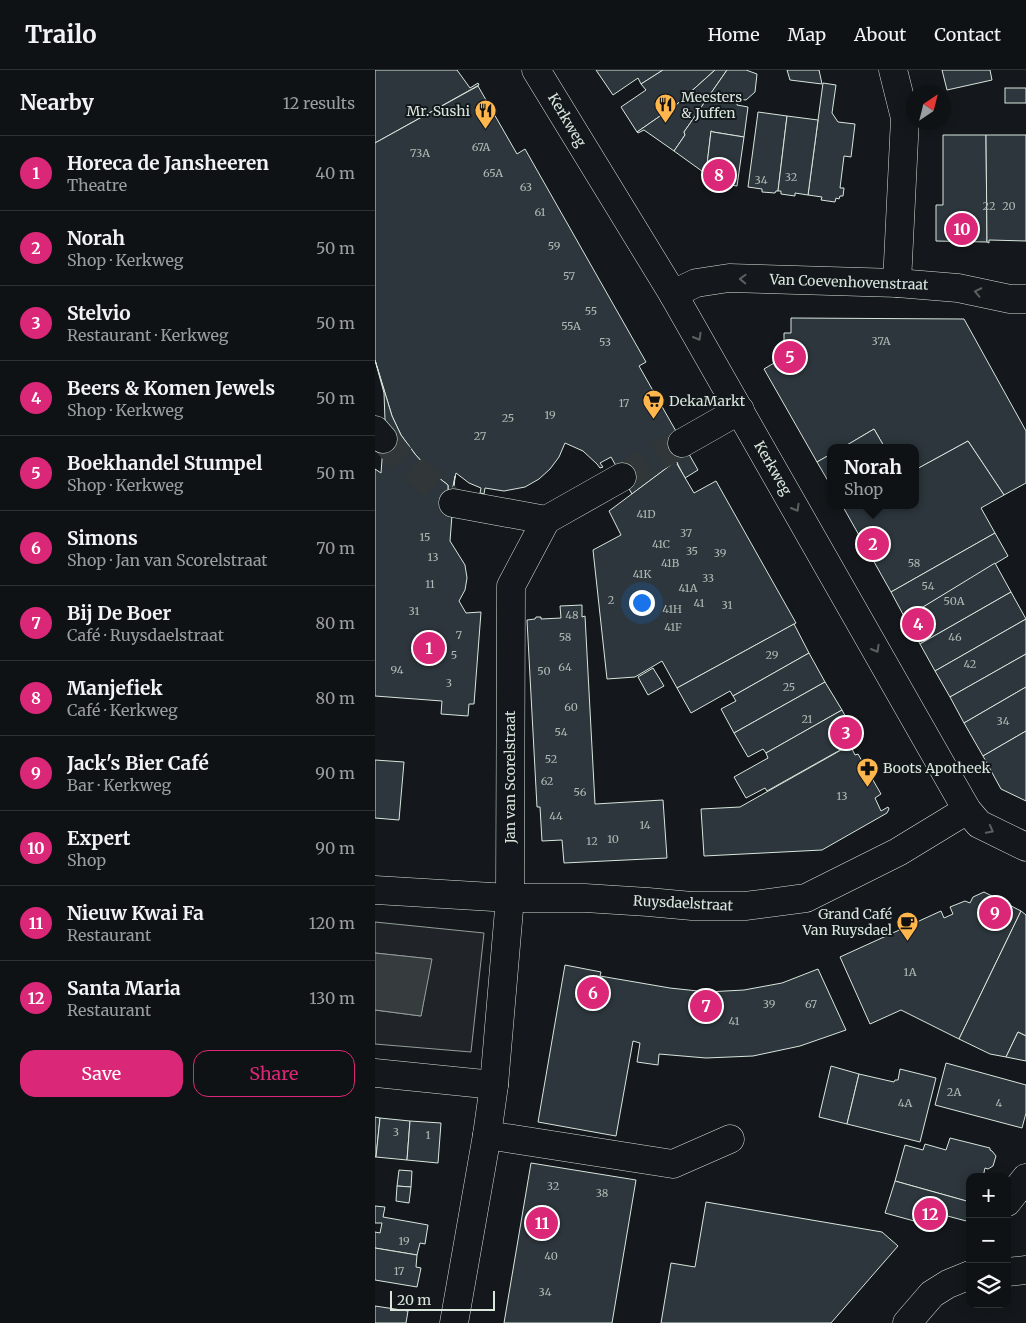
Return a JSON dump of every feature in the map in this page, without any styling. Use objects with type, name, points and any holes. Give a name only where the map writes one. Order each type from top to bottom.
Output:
[{"type":"street","name":"Kerkweg","points":[[536,70],[673,294],[967,810],[979,824],[1026,847]]},
{"type":"street","points":[[893,70],[905,118],[897,283]]},
{"type":"street","name":"Van Coevenhovenstraat","points":[[673,294],[695,283],[729,278],[897,283],[958,288],[1009,299],[1026,299]]},
{"type":"street","points":[[682,443],[740,410]]},
{"type":"street","points":[[453,503],[546,520],[622,477]]},
{"type":"street","name":"Jan van Scorelstraat","points":[[454,1323],[487,1136],[494,1085],[510,898],[511,586],[546,520]]},
{"type":"street","name":"Ruysdaelstraat","points":[[375,890],[510,898],[585,898],[692,906],[745,906],[806,898],[898,852],[967,810]]},
{"type":"street","points":[[375,1073],[494,1085]]},
{"type":"street","points":[[487,1136],[673,1164],[731,1139]]},
{"type":"street","points":[[1011,1197],[1026,1178]]},
{"type":"street","points":[[1011,1272],[1026,1270]]},
{"type":"street","points":[[907,1323],[932,1294],[966,1274]]},
{"type":"shaded area","points":[[375,922],[484,933],[471,1052],[375,1044],[375,1010],[421,1016],[431,959],[375,953]]},
{"type":"shaded area","points":[[375,953],[432,959],[421,1016],[375,1010]]},
{"type":"building","points":[[375,70],[457,70],[470,88],[478,83],[479,85],[375,143]]},
{"type":"building","points":[[596,70],[663,70],[641,84],[638,78],[613,95]]},
{"type":"building","points":[[663,70],[715,70],[676,105],[637,132],[621,107],[646,90],[641,84]]},
{"type":"building","points":[[715,70],[727,70],[684,132],[685,135],[674,151],[644,130],[637,132],[676,105]]},
{"type":"building","points":[[727,70],[746,70],[757,74],[755,92],[746,100],[738,99],[737,105],[748,107],[744,137],[711,131],[706,174],[674,151],[685,135],[684,132]]},
{"type":"building","points":[[787,70],[819,70],[822,84],[790,80]]},
{"type":"building","points":[[942,70],[990,70],[992,80],[951,89],[951,85],[946,85]]},
{"type":"building","points":[[823,83],[836,85],[832,113],[838,122],[855,124],[851,157],[844,156],[840,188],[844,188],[843,196],[840,196],[839,199],[836,198],[835,202],[821,200],[822,197],[808,195]]},
{"type":"building","points":[[478,86],[517,154],[525,149],[646,362],[639,366],[698,470],[685,478],[676,461],[632,494],[611,457],[600,463],[603,467],[600,468],[583,451],[565,443],[559,457],[550,469],[539,479],[525,487],[504,491],[485,488],[484,494],[480,493],[481,488],[469,483],[456,473],[452,492],[448,492],[448,485],[430,471],[401,435],[392,416],[375,360],[375,143]]},
{"type":"building","points":[[1005,88],[1026,88],[1026,103],[1005,103]]},
{"type":"building","points":[[758,112],[787,116],[778,191],[775,193],[762,192],[762,189],[748,187]]},
{"type":"building","points":[[787,116],[818,120],[808,195],[795,193],[795,196],[781,194],[781,191],[778,191]]},
{"type":"building","points":[[711,131],[744,137],[737,186],[705,181]]},
{"type":"building","points":[[943,135],[986,135],[987,242],[936,241],[936,205],[943,205]]},
{"type":"building","points":[[986,135],[1026,135],[1026,241],[989,240],[989,243],[987,242]]},
{"type":"building","points":[[791,318],[964,319],[1026,431],[1026,483],[1004,495],[968,441],[919,468],[919,444],[883,444],[874,429],[849,444],[827,444],[827,456],[817,462],[764,369],[779,360],[784,351],[784,333],[791,333]]},
{"type":"building","points":[[375,360],[392,416],[401,435],[430,471],[448,485],[448,492],[452,492],[455,476],[450,541],[465,565],[467,578],[465,590],[459,601],[466,613],[481,612],[474,704],[469,704],[468,716],[441,714],[442,701],[375,696],[375,469],[381,473],[385,420],[384,393]]},
{"type":"building","points":[[874,429],[883,444],[849,444]]},
{"type":"building","points":[[968,441],[1004,495],[981,508],[995,533],[891,592],[844,509],[919,509],[919,468]]},
{"type":"building","points":[[827,456],[827,479],[817,462]]},
{"type":"building","points":[[676,461],[694,493],[716,481],[796,623],[677,688],[662,661],[635,677],[607,679],[593,550],[621,535],[609,511]]},
{"type":"building","points":[[995,533],[1008,556],[905,618],[891,592]]},
{"type":"building","points":[[995,563],[1011,592],[920,644],[905,618]]},
{"type":"building","points":[[1011,592],[1026,619],[935,671],[920,644]]},
{"type":"building","points":[[582,605],[582,617],[585,616],[595,804],[663,800],[667,858],[564,863],[562,840],[542,841],[540,807],[537,807],[527,620],[535,619],[536,617],[541,617],[541,619],[561,618],[560,606]]},
{"type":"building","points":[[1026,619],[1026,654],[950,697],[935,671]]},
{"type":"building","points":[[794,624],[809,653],[733,696],[730,691],[691,713],[677,688]]},
{"type":"building","points":[[809,653],[825,682],[734,733],[721,709],[736,701],[733,696]]},
{"type":"building","points":[[1026,654],[1026,687],[964,723],[950,697]]},
{"type":"building","points":[[653,668],[664,686],[648,695],[638,677]]},
{"type":"building","points":[[825,682],[842,710],[766,753],[763,749],[748,757],[734,733]]},
{"type":"building","points":[[1026,687],[1026,731],[983,756],[964,723]]},
{"type":"building","points":[[842,710],[858,740],[767,791],[765,788],[746,798],[734,777],[768,758],[766,753]]},
{"type":"building","points":[[1026,731],[1026,801],[1001,789],[983,756]]},
{"type":"building","points":[[850,745],[855,755],[858,754],[881,794],[875,798],[881,811],[888,807],[887,813],[822,850],[704,856],[701,809],[740,807]]},
{"type":"building","points":[[375,760],[404,762],[399,820],[375,818]]},
{"type":"building","points":[[984,892],[1021,911],[959,1039],[901,1010],[870,1024],[840,957],[941,911],[944,918],[953,914],[950,907],[965,901],[970,903],[973,897]]},
{"type":"building","points":[[1021,911],[1026,915],[1026,1036],[1018,1032],[1006,1057],[990,1054],[959,1039]]},
{"type":"building","points":[[565,965],[601,972],[600,976],[670,988],[707,992],[744,990],[782,983],[818,969],[846,1030],[800,1046],[753,1056],[706,1058],[659,1054],[658,1065],[637,1062],[640,1043],[633,1041],[616,1136],[538,1122]]},
{"type":"building","points":[[1018,1032],[1026,1036],[1026,1061],[1006,1057]]},
{"type":"building","points":[[946,1063],[1026,1085],[1026,1113],[1022,1128],[935,1105]]},
{"type":"building","points":[[831,1066],[859,1074],[847,1124],[819,1117]]},
{"type":"building","points":[[900,1069],[936,1078],[920,1142],[847,1124],[859,1074],[894,1082],[898,1080]]},
{"type":"building","points":[[375,1117],[380,1118],[376,1157],[375,1157]]},
{"type":"building","points":[[380,1118],[410,1121],[407,1160],[376,1157]]},
{"type":"building","points":[[410,1121],[441,1123],[438,1163],[407,1160]]},
{"type":"building","points":[[950,1138],[990,1148],[996,1156],[993,1166],[988,1169],[985,1168],[984,1173],[966,1173],[966,1201],[895,1181],[905,1145],[923,1150],[925,1144],[946,1150]]},
{"type":"building","points":[[531,1163],[636,1180],[612,1323],[504,1323]]},
{"type":"building","points":[[399,1170],[412,1171],[411,1187],[397,1186]]},
{"type":"building","points":[[895,1181],[966,1201],[966,1221],[940,1214],[936,1227],[885,1213]]},
{"type":"building","points":[[397,1186],[411,1187],[409,1203],[396,1201]]},
{"type":"building","points":[[706,1202],[882,1232],[898,1246],[831,1323],[661,1323],[671,1263],[695,1267]]},
{"type":"building","points":[[375,1206],[385,1207],[383,1217],[428,1225],[425,1244],[420,1243],[417,1255],[375,1248],[375,1232],[380,1233],[382,1223],[375,1223]]},
{"type":"building","points":[[375,1248],[417,1255],[416,1267],[421,1268],[417,1287],[375,1280]]},
{"type":"building","points":[[375,1306],[408,1311],[406,1323],[375,1323]]},
{"type":"tunnel","points":[[383,439],[400,457],[453,503]]},
{"type":"tunnel","points":[[622,477],[682,443]]},
{"type":"place","name":"Meesters & Juffen","points":[[665,124]]},
{"type":"place","name":"Mr. Sushi","points":[[486,130]]},
{"type":"place","name":"Manjefiek","points":[[719,175]]},
{"type":"place","name":"Expert","points":[[962,229]]},
{"type":"place","name":"Boekhandel Stumpel","points":[[790,357]]},
{"type":"place","name":"DekaMarkt","points":[[653,420]]},
{"type":"place","name":"Norah","points":[[873,544]]},
{"type":"place","name":"Beers & Komen Jewels","points":[[918,624]]},
{"type":"place","name":"Horeca de Jansheeren","points":[[429,648]]},
{"type":"place","name":"Stelvio","points":[[846,733]]},
{"type":"place","name":"Boots Apotheek","points":[[867,787]]},
{"type":"place","name":"Jack's Bier Café","points":[[995,913]]},
{"type":"place","name":"Grand Café Van Ruysdael","points":[[908,941]]},
{"type":"place","name":"Simons","points":[[593,993]]},
{"type":"place","name":"Bij De Boer","points":[[706,1006]]},
{"type":"place","name":"Santa Maria","points":[[930,1214]]},
{"type":"place","name":"Nieuw Kwai Fa","points":[[542,1223]]}]
